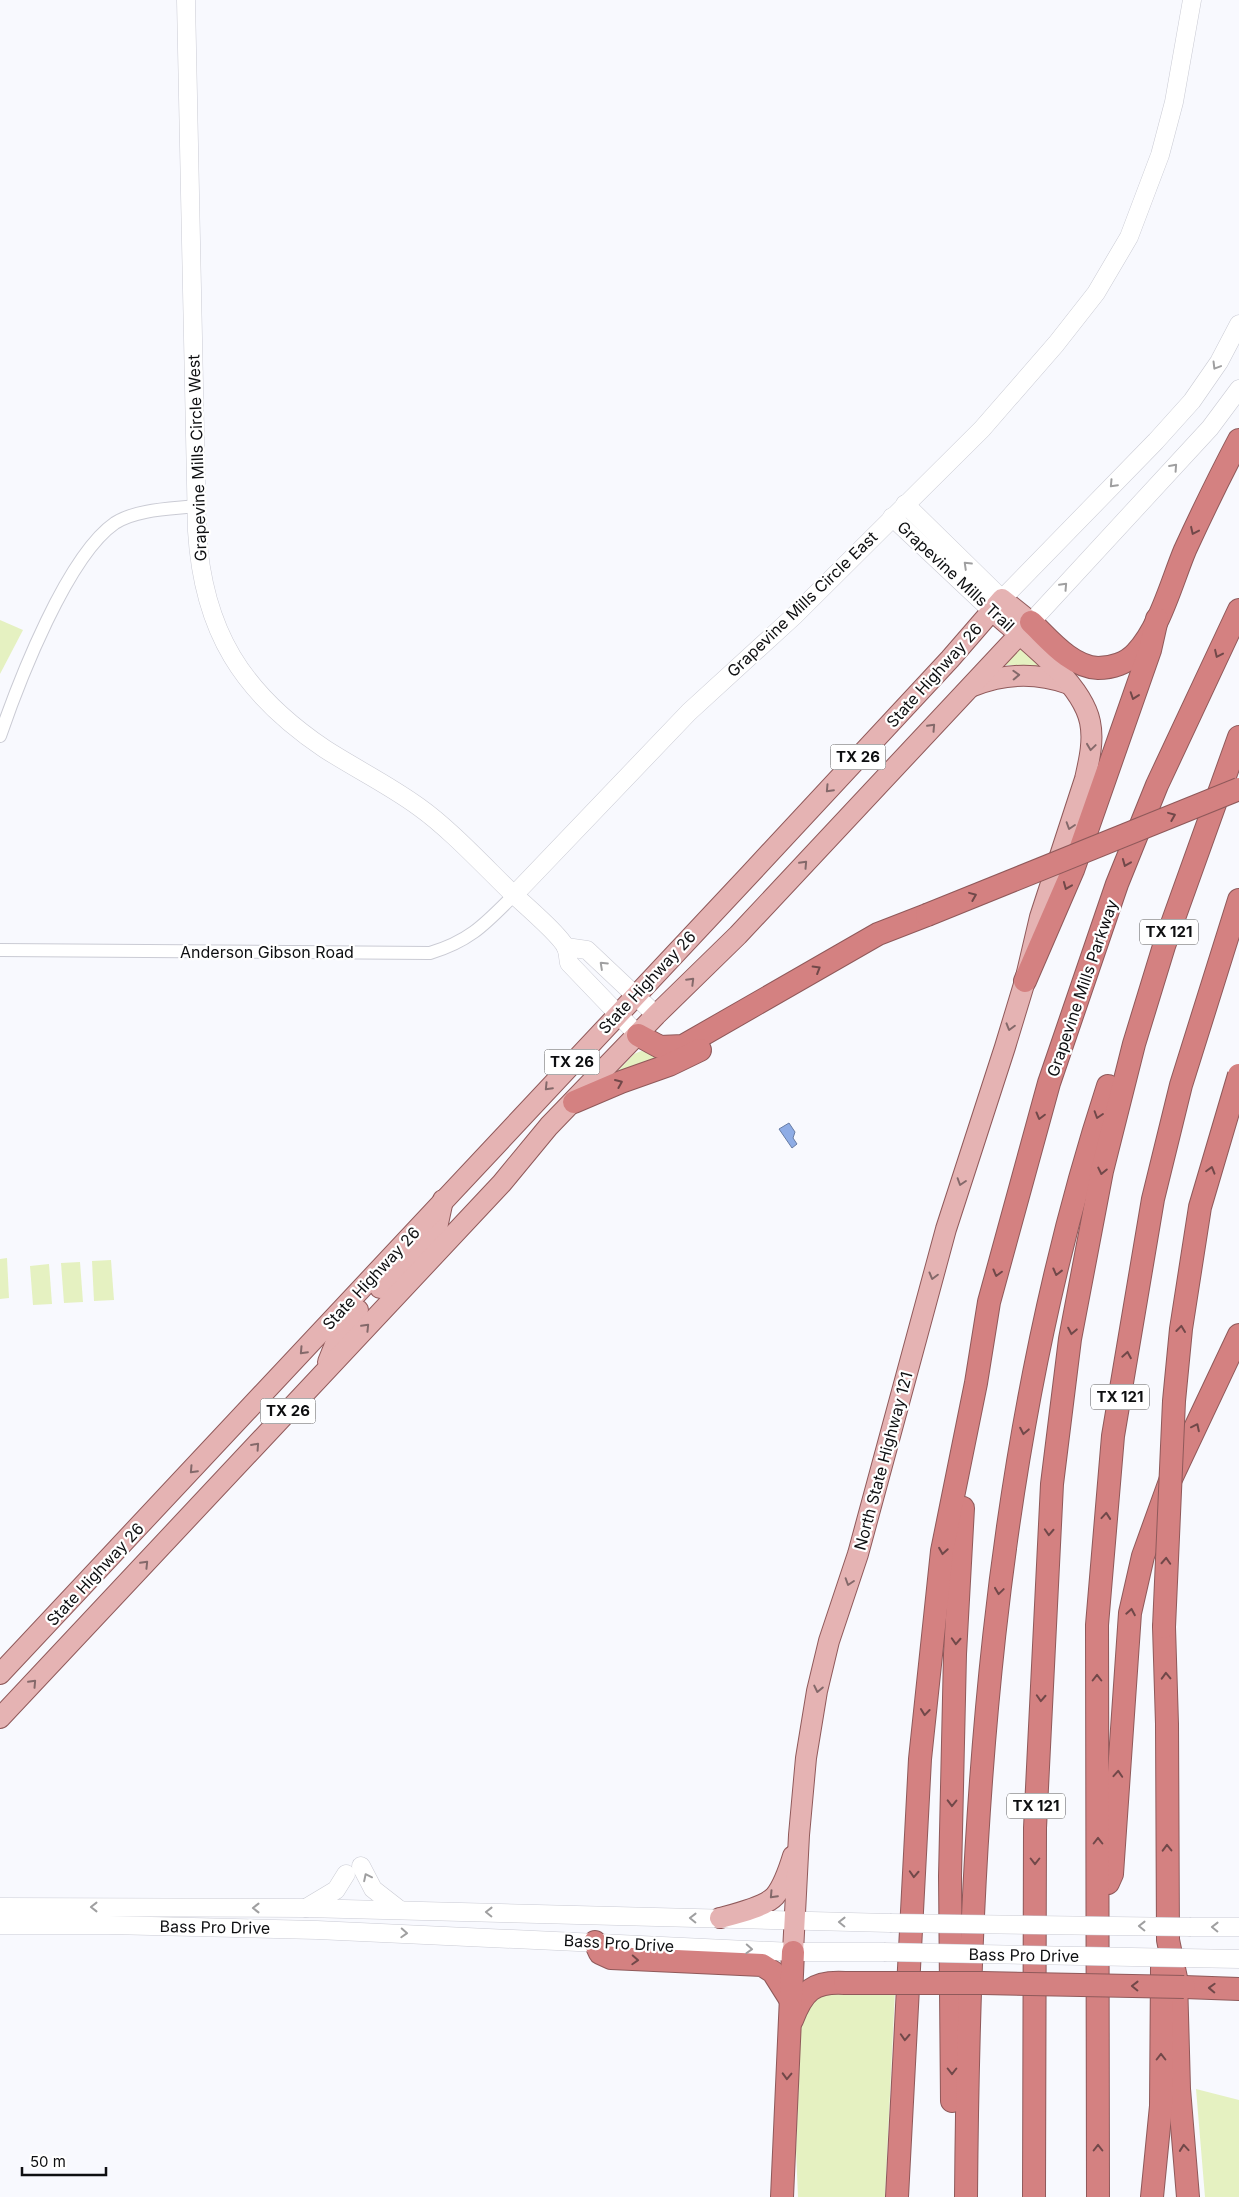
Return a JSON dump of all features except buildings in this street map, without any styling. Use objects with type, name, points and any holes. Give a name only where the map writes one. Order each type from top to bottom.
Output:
[{"type":"highway","points":[[1025,628],[1071,658],[1088,666],[1098,668],[1119,664],[1136,654],[1157,619],[1210,496],[1239,440]]},
{"type":"highway","name":"Grapevine Mills Parkway","points":[[976,1383],[989,1302],[1049,1083],[1088,968],[1117,884],[1157,785],[1239,610]]},
{"type":"highway","points":[[1025,980],[1073,870],[1150,650],[1157,619]]},
{"type":"highway","name":"TX 121","points":[[1034,2197],[1035,1828],[1052,1484],[1070,1339],[1090,1231],[1116,1109],[1150,989],[1239,737]]},
{"type":"highway","points":[[638,1035],[660,1047],[683,1046],[775,995],[878,934],[1239,789]]},
{"type":"highway","name":"TX 121","points":[[1098,2197],[1097,1625],[1113,1436],[1153,1199],[1181,1085],[1239,900]]},
{"type":"highway","points":[[955,2197],[982,1752],[995,1624],[1018,1464],[1048,1309],[1091,1138],[1121,1045],[1150,989]]},
{"type":"highway","points":[[574,1102],[686,1058],[740,1022],[775,995]]},
{"type":"highway","points":[[1188,2197],[1179,2090],[1176,1978],[1168,1940],[1167,1724],[1164,1628],[1174,1401],[1181,1328],[1200,1207],[1239,1075]]},
{"type":"highway","points":[[1098,1907],[1112,1874],[1130,1613],[1143,1556],[1170,1481],[1239,1335]]},
{"type":"highway","points":[[966,2197],[959,2110],[950,1876],[955,1654],[961,1528],[976,1383]]},
{"type":"highway","points":[[897,2197],[920,1759],[942,1551],[976,1383]]},
{"type":"highway","points":[[1152,2197],[1161,2106],[1160,1975],[1168,1940]]},
{"type":"highway","points":[[595,1942],[600,1953],[610,1958],[762,1965],[773,1972],[790,1999]]},
{"type":"highway","points":[[782,2197],[793,1952]]},
{"type":"highway","points":[[789,2028],[798,2003],[809,1990],[822,1984],[845,1982],[983,1982],[1239,1989]]},
{"type":"highway","points":[[1019,2197],[1022,2054],[1035,1997]]},
{"type":"main road","name":"Grapevine Mills Circle West","points":[[186,0],[198,558],[204,588],[222,639],[231,659],[244,678],[280,714],[325,749],[395,790],[426,812],[566,946]]},
{"type":"main road","name":"Grapevine Mills Circle East","points":[[514,895],[688,712],[794,616],[898,510],[982,429],[1056,344],[1096,293],[1129,237],[1163,146],[1182,60],[1192,0]]},
{"type":"main road","name":"State Highway 26","points":[[0,1674],[617,1013],[751,873],[997,605],[1156,441],[1192,401],[1219,362],[1239,324]]},
{"type":"main road","name":"State Highway 26","points":[[0,1718],[236,1469],[324,1371],[475,1212],[574,1102],[656,1015],[738,935],[1025,628],[1210,428],[1239,389]]},
{"type":"main road","name":"Grapevine Mills Trail","points":[[898,510],[997,605],[1025,628],[1073,686]]},
{"type":"main road","points":[[969,688],[994,678],[1023,675],[1054,678],[1073,686]]},
{"type":"main road","name":"North State Highway 121","points":[[793,1952],[799,1835],[809,1739],[817,1691],[829,1641],[858,1554],[946,1229],[1025,980],[1040,917],[1085,779],[1092,737],[1090,721],[1083,702],[1073,686]]},
{"type":"main road","points":[[638,1035],[569,963],[566,946],[587,950],[656,1015]]},
{"type":"main road","points":[[475,1212],[468,1200],[467,1193],[501,1155],[517,1132],[527,1110]]},
{"type":"main road","points":[[324,1371],[342,1327],[437,1228],[443,1200]]},
{"type":"main road","points":[[81,1588],[103,1608]]},
{"type":"main road","points":[[720,1918],[744,1912],[775,1896],[788,1872],[799,1835]]},
{"type":"main road","points":[[305,1908],[336,1890],[354,1870],[373,1889],[400,1910]]},
{"type":"main road","name":"Bass Pro Drive","points":[[0,1907],[305,1908],[890,1923],[1239,1927]]},
{"type":"main road","name":"Bass Pro Drive","points":[[0,1925],[109,1925],[317,1930],[793,1952],[1239,1959]]},
{"type":"street","points":[[0,736],[11,704],[69,578],[93,545],[116,523],[142,513],[197,506]]},
{"type":"street","name":"Anderson Gibson Road","points":[[0,950],[430,953],[453,946],[478,931],[514,895]]},
{"type":"green space","points":[[0,620],[23,630],[0,674]]},
{"type":"green space","points":[[1018,645],[1044,669],[1029,665],[1002,665]]},
{"type":"green space","points":[[641,1051],[667,1056],[615,1074],[634,1054]]},
{"type":"green space","points":[[7,1258],[9,1298],[0,1299],[0,1259]]},
{"type":"green space","points":[[111,1260],[114,1300],[94,1301],[92,1261]]},
{"type":"green space","points":[[80,1262],[83,1302],[64,1303],[61,1263]]},
{"type":"green space","points":[[49,1264],[52,1304],[33,1305],[30,1266]]},
{"type":"green space","points":[[827,1991],[895,1992],[885,2197],[798,2197],[796,2150],[801,2023],[807,2006]]},
{"type":"green space","points":[[1196,2089],[1239,2100],[1239,2197],[1205,2197]]},
{"type":"water","points":[[789,1123],[795,1132],[793,1138],[797,1144],[792,1148],[779,1129]]}]
